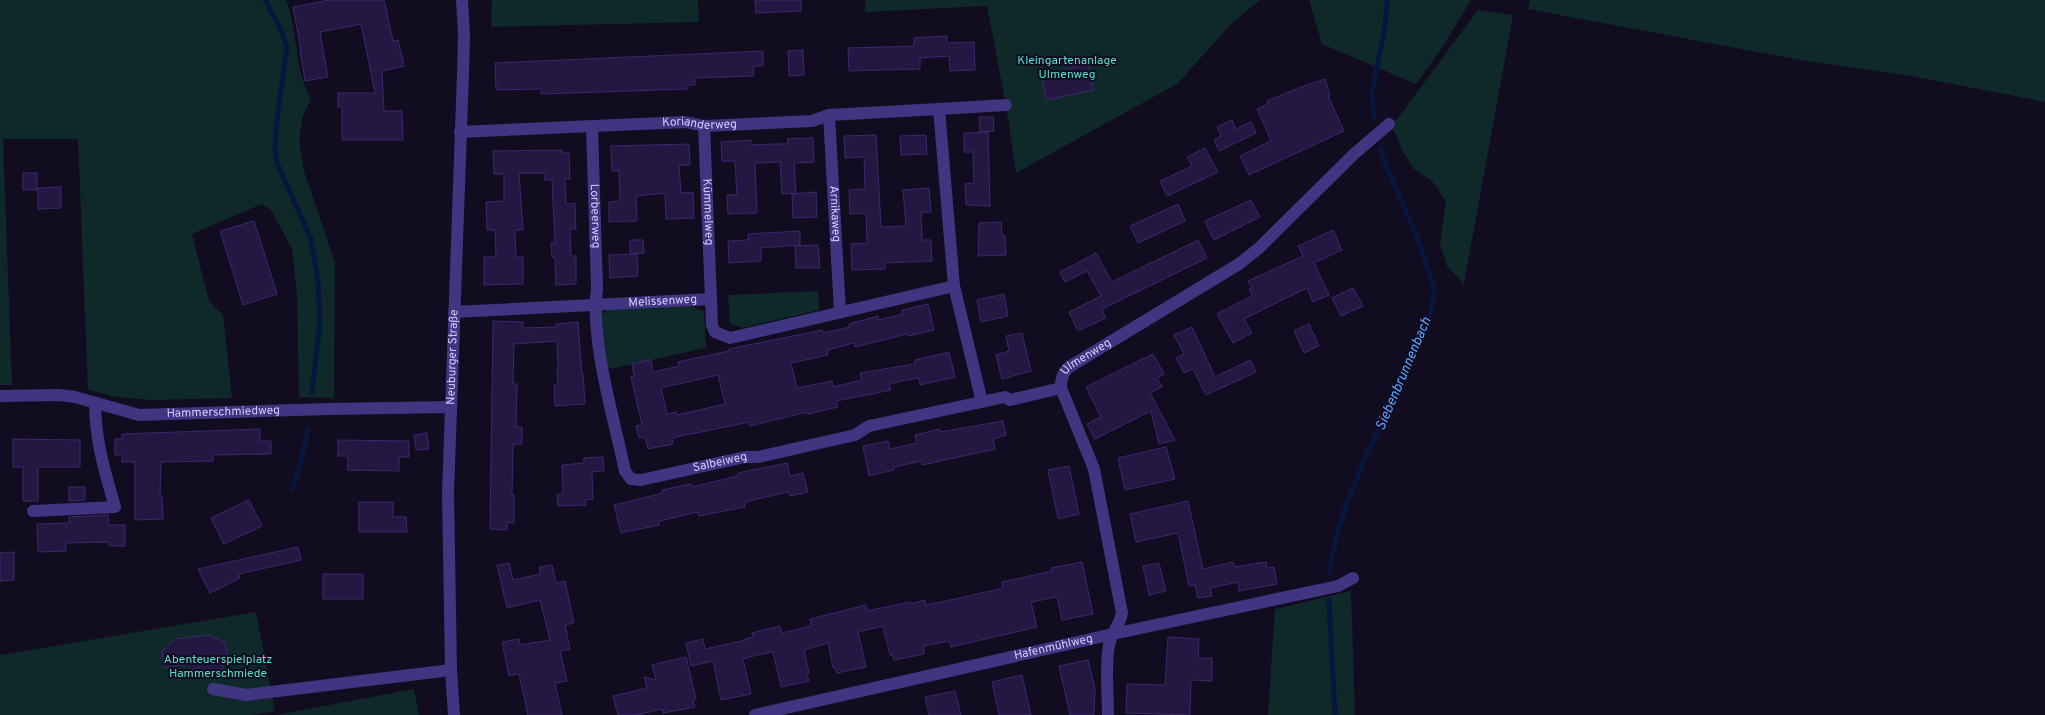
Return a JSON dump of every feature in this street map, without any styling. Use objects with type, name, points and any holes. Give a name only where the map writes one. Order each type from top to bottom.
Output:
[{"type":"street","name":"Neuburger Straße","points":[[454,715],[451,670],[448,496],[464,34],[462,0]]},
{"type":"street","name":"Korianderweg","points":[[460,132],[685,122],[704,126],[812,121],[829,115],[1006,105]]},
{"type":"street","points":[[939,109],[954,286],[982,402]]},
{"type":"street","name":"Arnikaweg","points":[[829,115],[840,312]]},
{"type":"street","name":"Ulmenweg","points":[[1108,715],[1108,652],[1122,613],[1094,469],[1060,388],[1064,372],[1069,367],[1239,264],[1259,248],[1389,124]]},
{"type":"street","name":"Lorbeerweg","points":[[592,126],[597,288],[595,305]]},
{"type":"street","name":"Kümmelweg","points":[[704,126],[711,299]]},
{"type":"street","name":"Melissenweg","points":[[454,312],[711,299],[712,325],[715,332],[730,338],[954,286]]},
{"type":"street","name":"Salbeiweg","points":[[595,305],[602,363],[625,471],[631,479],[641,480],[745,456],[758,458],[855,435],[869,426],[1005,397],[1010,400],[1060,388]]},
{"type":"street","name":"Hammerschmiedweg","points":[[0,396],[59,395],[139,415],[329,408],[450,407]]},
{"type":"street","points":[[33,511],[115,507],[98,448],[95,428],[95,403]]},
{"type":"street","name":"Hafenmühlweg","points":[[754,715],[1113,634],[1304,594],[1338,586],[1353,578]]},
{"type":"street","points":[[213,689],[246,695],[451,670]]},
{"type":"green space","points":[[0,0],[286,0],[293,25],[301,75],[311,99],[303,116],[299,140],[304,171],[335,263],[334,398],[299,397],[297,296],[292,249],[271,210],[262,204],[192,234],[209,301],[223,315],[232,398],[151,400],[116,397],[88,390],[78,139],[3,139],[12,385],[0,385]]},
{"type":"green space","points":[[492,0],[698,0],[699,22],[491,27]]},
{"type":"green space","name":"Kleingartenanlage Ulmenweg","points":[[865,0],[1260,0],[1231,24],[1177,84],[1016,173],[1006,105],[987,6],[865,12]]},
{"type":"green space","points":[[1309,0],[1471,0],[1443,46],[1416,84],[1322,44]]},
{"type":"green space","points":[[1530,0],[2045,0],[2045,102],[1911,76],[1806,61],[1528,9]]},
{"type":"green space","points":[[1478,10],[1513,15],[1464,284],[1447,266],[1440,244],[1446,201],[1432,181],[1414,169],[1402,150],[1392,126]]},
{"type":"green space","points":[[818,291],[819,310],[742,328],[730,323],[728,295]]},
{"type":"green space","points":[[687,305],[704,311],[706,348],[611,369],[605,365],[600,319],[603,313],[609,309]]},
{"type":"green space","points":[[1351,591],[1355,715],[1268,715],[1275,609]]},
{"type":"green space","name":"Abenteuerspielplatz Hammerschmiede","points":[[256,612],[275,711],[252,715],[0,715],[0,655]]},
{"type":"green space","points":[[414,689],[419,715],[276,715]]},
{"type":"building","points":[[330,0],[384,0],[393,41],[398,40],[404,66],[382,71],[384,111],[402,111],[403,140],[342,140],[342,107],[338,107],[338,93],[375,93],[361,24],[320,32],[328,77],[305,81],[293,7]]},
{"type":"building","points":[[755,0],[801,0],[801,11],[756,13]]},
{"type":"building","points":[[947,36],[947,43],[974,42],[975,70],[950,71],[949,56],[920,58],[920,69],[849,71],[848,48],[914,46],[914,38]]},
{"type":"building","points":[[803,50],[804,75],[789,76],[788,51]]},
{"type":"building","points":[[763,51],[763,66],[753,66],[754,76],[695,78],[695,85],[686,85],[687,89],[541,94],[541,89],[496,90],[495,63]]},
{"type":"building","points":[[1088,63],[1093,90],[1046,100],[1042,77]]},
{"type":"building","points":[[1325,79],[1330,96],[1328,96],[1344,131],[1249,175],[1240,156],[1271,141],[1257,109],[1268,104],[1267,101]]},
{"type":"building","points":[[979,117],[993,117],[994,131],[980,132]]},
{"type":"building","points":[[1232,120],[1236,129],[1251,122],[1256,133],[1219,151],[1214,140],[1221,136],[1217,127]]},
{"type":"building","points":[[988,132],[990,206],[966,205],[965,184],[974,183],[973,152],[964,152],[964,133]]},
{"type":"building","points":[[876,135],[881,227],[906,226],[903,190],[929,188],[931,212],[921,212],[922,240],[931,240],[932,261],[885,263],[885,269],[852,270],[851,244],[867,243],[866,213],[850,214],[849,190],[865,189],[864,157],[845,158],[844,136]]},
{"type":"building","points":[[926,135],[927,154],[901,155],[900,136]]},
{"type":"building","points":[[813,138],[814,162],[794,163],[796,193],[782,194],[780,162],[755,163],[757,213],[728,214],[727,195],[737,195],[735,161],[722,161],[721,142],[751,140],[751,145],[788,144],[787,139]]},
{"type":"building","points":[[689,144],[690,165],[679,165],[681,193],[693,192],[694,218],[666,219],[665,193],[636,196],[637,221],[609,222],[609,202],[620,201],[619,171],[612,171],[611,146]]},
{"type":"building","points":[[1205,148],[1218,172],[1167,196],[1160,181],[1192,166],[1187,157]]},
{"type":"building","points":[[562,150],[562,153],[569,153],[570,179],[565,179],[566,204],[575,203],[576,229],[570,229],[571,256],[576,256],[576,284],[556,285],[555,257],[552,257],[551,243],[555,243],[552,180],[545,180],[545,173],[519,173],[523,230],[515,230],[516,257],[523,257],[523,284],[484,285],[484,257],[496,257],[495,230],[487,230],[486,202],[504,201],[504,174],[494,174],[493,151]]},
{"type":"building","points":[[23,173],[37,173],[37,190],[23,190]]},
{"type":"building","points":[[61,187],[61,208],[38,209],[38,188]]},
{"type":"building","points":[[816,192],[817,217],[793,218],[792,194]]},
{"type":"building","points":[[1251,200],[1260,217],[1214,240],[1205,221]]},
{"type":"building","points":[[1178,204],[1185,221],[1138,243],[1130,226]]},
{"type":"building","points":[[254,221],[277,294],[243,305],[220,231]]},
{"type":"building","points":[[1001,222],[1002,236],[1005,236],[1006,255],[978,256],[979,223]]},
{"type":"building","points":[[1333,230],[1342,250],[1314,263],[1329,295],[1313,302],[1307,288],[1244,319],[1252,333],[1233,343],[1217,314],[1252,296],[1249,289],[1252,288],[1248,281],[1303,256],[1298,246]]},
{"type":"building","points":[[800,231],[800,245],[761,248],[761,261],[729,263],[728,241],[748,240],[748,234]]},
{"type":"building","points":[[630,240],[643,240],[644,253],[630,254]]},
{"type":"building","points":[[1198,240],[1207,258],[1102,309],[1106,318],[1078,331],[1069,312],[1101,296],[1087,271],[1065,282],[1060,272],[1096,253],[1112,282]]},
{"type":"building","points":[[818,245],[820,268],[796,268],[795,246]]},
{"type":"building","points":[[637,254],[638,276],[610,278],[609,255]]},
{"type":"building","points":[[1353,288],[1363,306],[1341,316],[1332,298]]},
{"type":"building","points":[[1004,294],[1008,316],[981,322],[977,300]]},
{"type":"building","points":[[928,304],[934,330],[908,336],[907,334],[855,347],[854,343],[827,350],[828,355],[791,363],[797,388],[832,381],[833,387],[862,380],[860,373],[915,364],[915,360],[949,352],[955,377],[920,385],[919,378],[889,384],[891,390],[836,401],[838,407],[808,414],[807,412],[750,426],[749,422],[672,438],[673,444],[648,449],[645,437],[639,438],[636,426],[642,425],[631,377],[634,376],[632,364],[651,360],[653,372],[679,366],[678,362],[729,351],[729,349],[822,330],[823,333],[850,327],[849,324],[878,316],[878,320],[903,314],[902,310]],"holes":[[[718,375],[725,404],[677,415],[676,412],[667,414],[661,388]]]},
{"type":"building","points":[[493,321],[523,322],[523,328],[556,327],[556,324],[578,322],[583,374],[585,404],[555,406],[554,385],[558,385],[557,341],[514,344],[513,384],[517,384],[516,427],[522,427],[522,444],[513,444],[512,495],[514,495],[514,523],[507,522],[507,530],[490,529]]},
{"type":"building","points":[[1309,324],[1319,346],[1304,353],[1294,331]]},
{"type":"building","points":[[1192,327],[1215,377],[1250,360],[1256,372],[1206,395],[1193,369],[1184,373],[1176,358],[1184,354],[1174,335]]},
{"type":"building","points":[[1022,333],[1031,371],[1002,379],[996,355],[1009,351],[1006,336]]},
{"type":"building","points":[[1153,354],[1164,374],[1157,378],[1162,387],[1150,393],[1175,440],[1159,444],[1151,411],[1095,439],[1087,424],[1101,417],[1086,387]]},
{"type":"building","points":[[1003,421],[1006,435],[993,439],[995,449],[922,465],[921,461],[894,467],[894,470],[869,476],[863,446],[888,441],[890,449],[917,443],[915,435],[940,429],[940,432]]},
{"type":"building","points":[[260,429],[260,441],[271,441],[271,454],[213,455],[213,461],[161,462],[160,496],[162,496],[163,519],[135,520],[135,462],[122,462],[122,455],[115,455],[115,439],[122,439],[122,434]]},
{"type":"building","points":[[427,433],[429,449],[416,450],[414,435]]},
{"type":"building","points":[[13,439],[80,440],[80,467],[38,467],[38,501],[23,501],[23,467],[13,467]]},
{"type":"building","points":[[338,440],[409,441],[409,457],[399,457],[399,471],[347,470],[348,456],[338,456]]},
{"type":"building","points":[[1166,447],[1175,479],[1125,490],[1118,458]]},
{"type":"building","points":[[603,457],[604,471],[592,472],[593,499],[585,500],[586,505],[558,506],[557,494],[563,494],[562,465],[584,463],[584,458]]},
{"type":"building","points":[[787,463],[790,476],[803,473],[808,492],[790,496],[789,492],[757,499],[744,503],[745,507],[699,516],[698,512],[659,521],[659,525],[621,533],[614,505],[663,493],[662,490],[691,484],[692,487],[738,476],[738,473]]},
{"type":"building","points":[[1069,466],[1079,514],[1058,519],[1048,470]]},
{"type":"building","points":[[69,487],[85,487],[85,500],[69,501]]},
{"type":"building","points":[[249,500],[262,526],[224,544],[211,518]]},
{"type":"building","points":[[1188,501],[1203,569],[1233,562],[1235,567],[1266,562],[1267,568],[1274,567],[1277,584],[1239,591],[1238,582],[1210,588],[1212,596],[1198,598],[1195,585],[1189,586],[1178,533],[1136,542],[1130,514]]},
{"type":"building","points":[[359,502],[393,502],[393,517],[406,517],[407,532],[359,532]]},
{"type":"building","points":[[108,515],[109,525],[125,525],[125,546],[109,546],[109,542],[66,543],[66,551],[38,552],[37,524],[69,523],[69,517]]},
{"type":"building","points":[[298,547],[301,560],[239,574],[240,578],[210,593],[198,569]]},
{"type":"building","points":[[14,552],[14,580],[0,581],[0,553]]},
{"type":"building","points":[[1082,562],[1093,614],[1062,620],[1057,597],[1031,602],[1037,627],[951,647],[949,641],[924,646],[924,654],[894,660],[893,655],[890,655],[883,626],[858,632],[866,667],[837,673],[835,667],[833,668],[828,643],[804,650],[809,681],[781,687],[773,652],[757,655],[743,659],[751,694],[721,700],[713,661],[691,666],[686,643],[703,639],[705,649],[746,640],[753,637],[752,633],[780,626],[782,633],[811,626],[810,619],[866,605],[867,611],[925,600],[926,605],[1003,588],[1002,582],[1052,571],[1051,568]]},
{"type":"building","points":[[509,563],[513,580],[541,574],[539,567],[552,565],[556,583],[565,581],[574,623],[565,625],[570,649],[560,651],[567,681],[555,683],[562,715],[528,715],[519,674],[509,676],[502,642],[519,639],[520,645],[550,640],[540,600],[507,608],[497,565]]},
{"type":"building","points":[[1159,563],[1166,591],[1149,595],[1143,566]]},
{"type":"building","points":[[323,574],[363,574],[363,599],[323,599]]},
{"type":"building","points":[[208,635],[224,642],[228,655],[219,659],[224,669],[204,677],[199,667],[191,670],[188,664],[164,668],[162,651],[175,639]]},
{"type":"building","points":[[1168,637],[1199,639],[1198,658],[1212,658],[1212,681],[1191,680],[1190,715],[1126,713],[1127,684],[1165,685]]},
{"type":"building","points":[[686,657],[696,699],[693,700],[695,707],[663,713],[662,709],[636,715],[618,715],[613,696],[647,688],[644,677],[656,680],[652,665]]},
{"type":"building","points":[[1088,660],[1095,689],[1094,715],[1070,715],[1059,666]]},
{"type":"building","points":[[1022,675],[1031,715],[999,715],[992,682]]},
{"type":"building","points":[[955,691],[961,715],[929,715],[925,697]]},
{"type":"waterway","points":[[265,0],[280,28],[287,47],[276,127],[275,149],[277,163],[311,239],[318,280],[320,323],[312,392]]},
{"type":"waterway","name":"Siebenbrunnenbach","points":[[1374,117],[1372,93],[1385,27],[1387,0]]},
{"type":"waterway","name":"Siebenbrunnenbach","points":[[1329,572],[1335,542],[1346,506],[1368,451],[1396,397],[1427,328],[1432,307],[1434,288],[1416,234],[1383,159],[1381,148]]},
{"type":"waterway","points":[[292,489],[300,465],[308,429]]},
{"type":"waterway","name":"Siebenbrunnenbach","points":[[1329,600],[1335,715]]}]
